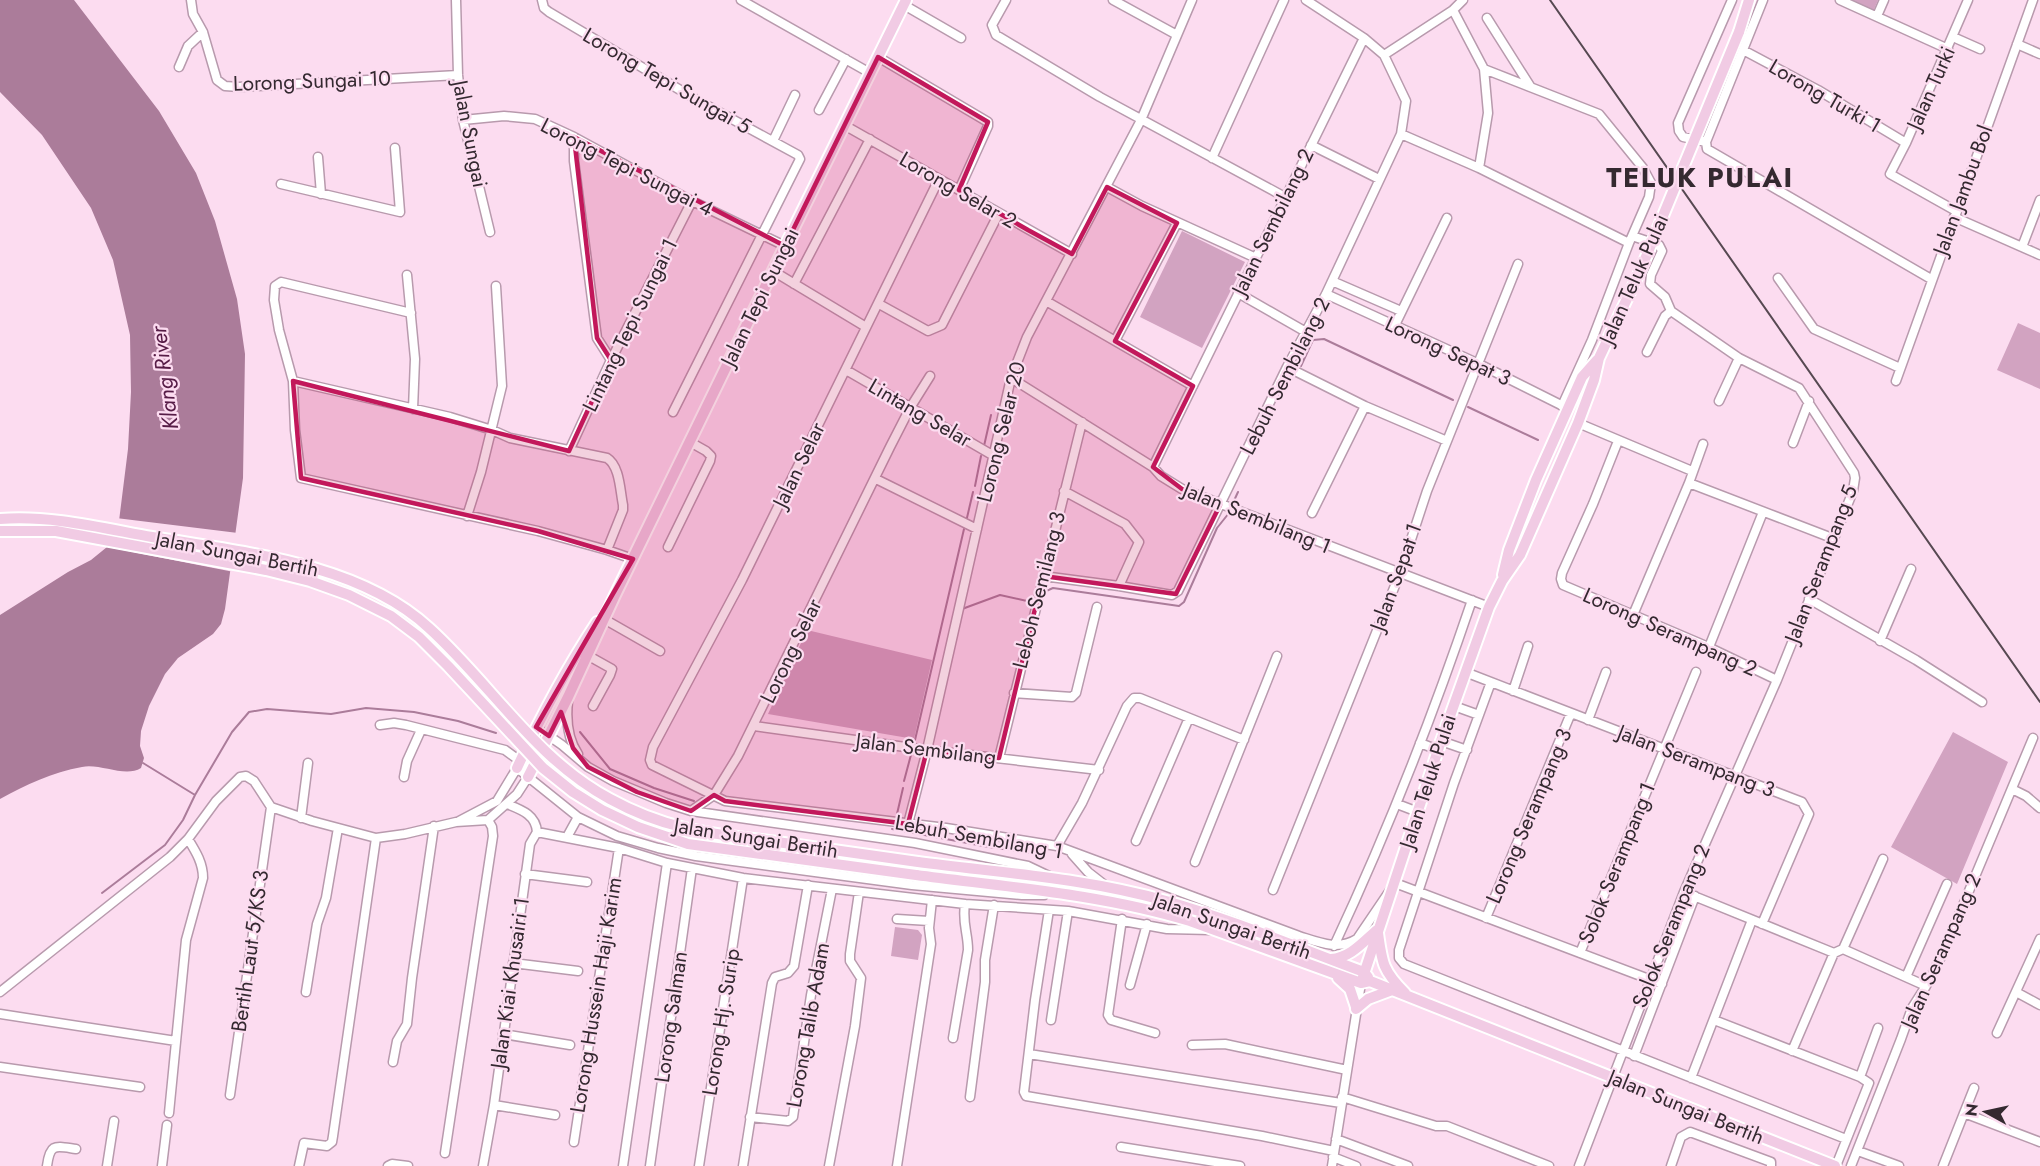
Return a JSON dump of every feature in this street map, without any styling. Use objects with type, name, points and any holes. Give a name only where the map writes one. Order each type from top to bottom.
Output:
[{"type":"main road","name":"Jalan Teluk Pulai","points":[[1365,978],[1378,929],[1489,607],[1502,581],[1520,555],[1578,423],[1594,380],[1599,358],[1641,269],[1739,32],[1749,0]]},
{"type":"main road","name":"Jalan Tepi Sungai","points":[[528,777],[905,3]]},
{"type":"main road","name":"Jalan Teluk Pulai","points":[[1502,581],[1509,550],[1565,407],[1582,377],[1599,358]]},
{"type":"main road","points":[[1526,506],[1530,510],[1538,503],[1566,450]]},
{"type":"main road","name":"Jalan Sungai Bertih","points":[[0,519],[21,517],[58,520],[314,567],[351,581],[394,602],[427,625],[550,756],[608,798],[634,812],[665,824],[691,831],[1059,880],[1166,901],[1331,959],[1392,990],[1835,1166]]},
{"type":"main road","name":"Jalan Sungai Bertih","points":[[0,531],[56,531],[266,570],[310,581],[339,592],[391,616],[419,637],[543,768],[573,792],[602,810],[638,827],[688,844],[1057,894],[1162,913],[1327,971],[1365,978]]},
{"type":"main road","name":"Jalan Tepi Sungai","points":[[518,765],[574,658],[615,595]]},
{"type":"main road","points":[[1331,959],[1339,959],[1350,954],[1378,929]]},
{"type":"main road","points":[[1378,929],[1384,967],[1390,978],[1409,996]]},
{"type":"main road","points":[[1327,971],[1344,982],[1350,989],[1356,1008],[1368,999],[1392,990]]},
{"type":"street","name":"Lorong Sungai 10","points":[[191,0],[217,80],[225,86],[458,75]]},
{"type":"street","name":"Jalan Sungai","points":[[456,0],[458,75],[463,120],[490,232]]},
{"type":"street","name":"Lorong Tepi Sungai 5","points":[[542,0],[549,12],[697,100],[798,155]]},
{"type":"street","points":[[741,0],[870,73]]},
{"type":"street","points":[[1006,0],[992,25],[996,35],[1141,120],[1286,197]]},
{"type":"street","points":[[1113,0],[1177,35]]},
{"type":"street","name":"Lorong Selar 20","points":[[908,824],[927,750],[1011,378],[1027,337],[1141,120],[1192,0]]},
{"type":"street","points":[[1212,158],[1284,0]]},
{"type":"street","points":[[1306,0],[1364,38]]},
{"type":"street","points":[[1384,55],[1453,10],[1463,0]]},
{"type":"street","points":[[1706,142],[1683,137],[1678,123],[1732,0]]},
{"type":"street","points":[[1762,0],[1706,142],[1707,149],[1931,279]]},
{"type":"street","points":[[1877,16],[1884,0]]},
{"type":"street","name":"Jalan Turki","points":[[1955,214],[1890,174],[1906,143],[1968,0]]},
{"type":"street","name":"Jalan Jambu Bol","points":[[1896,381],[2033,0]]},
{"type":"street","points":[[1843,1],[1948,49]]},
{"type":"street","points":[[905,3],[961,38]]},
{"type":"street","points":[[1453,10],[1484,69],[1488,113],[1479,168]]},
{"type":"street","points":[[1487,18],[1530,87]]},
{"type":"street","points":[[179,67],[188,46],[203,32]]},
{"type":"street","points":[[1953,37],[1980,49]]},
{"type":"street","name":"Lebuh Sembilang 2","points":[[1042,576],[1176,594],[1287,367],[1326,294],[1401,134],[1406,101],[1384,55],[1364,38]]},
{"type":"street","name":"Jalan Sembilang 2","points":[[1153,467],[1364,38]]},
{"type":"street","points":[[2017,44],[2040,54]]},
{"type":"street","name":"Lorong Turki 1","points":[[1743,50],[1818,90],[1906,143]]},
{"type":"street","points":[[878,57],[988,122],[959,190]]},
{"type":"street","points":[[819,110],[846,59]]},
{"type":"street","points":[[1484,69],[1599,114],[1643,168],[1651,183],[1649,197],[1565,407]]},
{"type":"street","points":[[773,141],[795,95]]},
{"type":"street","name":"Lorong Tepi Sungai 4","points":[[463,120],[504,116],[535,119],[574,137],[692,201],[785,246]]},
{"type":"street","name":"Lorong Selar 2","points":[[844,125],[1072,254]]},
{"type":"street","points":[[1401,134],[1631,240]]},
{"type":"street","points":[[574,137],[574,161],[597,338],[611,360]]},
{"type":"street","points":[[794,284],[870,140]]},
{"type":"street","points":[[1311,145],[1379,179]]},
{"type":"street","points":[[281,184],[400,212],[395,148]]},
{"type":"street","name":"Jalan Tepi Sungai","points":[[673,412],[761,234],[800,162],[798,155]]},
{"type":"street","points":[[318,157],[321,194]]},
{"type":"street","name":"Jalan Selar","points":[[652,747],[742,580],[939,179]]},
{"type":"street","points":[[1107,187],[1177,223],[1256,258]]},
{"type":"street","points":[[2022,247],[2040,200]]},
{"type":"street","name":"Lintang Tepi Sungai 1","points":[[569,450],[611,360],[692,201]]},
{"type":"street","points":[[879,304],[928,331],[942,325],[999,213]]},
{"type":"street","points":[[1955,214],[2040,255]]},
{"type":"street","points":[[1395,325],[1447,218]]},
{"type":"street","points":[[1115,341],[1177,223]]},
{"type":"street","name":"Jalan Serampang 5","points":[[1631,240],[1659,245],[1662,251],[1651,275],[1650,284],[1665,297],[1671,311],[1740,358],[1799,388],[1855,478],[1852,491],[1777,680],[1734,777]]},
{"type":"street","name":"Jalan Sepat 1","points":[[1273,890],[1400,573],[1427,491],[1518,264]]},
{"type":"street","points":[[773,271],[866,327]]},
{"type":"street","points":[[407,275],[415,359],[413,409]]},
{"type":"street","points":[[1778,278],[1814,329],[1900,368]]},
{"type":"street","points":[[1332,281],[1401,311]]},
{"type":"street","points":[[411,314],[281,282],[275,286],[274,300],[279,330],[293,381],[295,430],[301,478],[538,531],[608,550],[633,560]]},
{"type":"street","points":[[467,516],[482,472],[502,386],[496,286]]},
{"type":"street","points":[[1238,293],[1306,332]]},
{"type":"street","name":"Lorong Sepat 3","points":[[1326,294],[1479,364],[1565,407]]},
{"type":"street","points":[[1046,301],[1193,386]]},
{"type":"street","points":[[1647,352],[1665,316],[1671,311]]},
{"type":"street","points":[[1719,401],[1740,358]]},
{"type":"street","points":[[1287,367],[1365,406],[1447,441]]},
{"type":"street","name":"Lintang Selar","points":[[846,370],[994,456]]},
{"type":"street","name":"Lorong Selar","points":[[691,811],[714,795],[738,756],[910,408],[930,376]]},
{"type":"street","name":"Jalan Sembilang 1","points":[[1011,378],[1153,467],[1161,476],[1182,489],[1489,607]]},
{"type":"street","points":[[293,381],[450,417],[510,438],[608,458],[616,469],[623,510],[608,550]]},
{"type":"street","points":[[1793,443],[1809,401]]},
{"type":"street","points":[[1312,513],[1365,406]]},
{"type":"street","name":"Leboh Semilang 3","points":[[999,758],[1042,576],[1082,422]]},
{"type":"street","points":[[1578,423],[1692,471]]},
{"type":"street","name":"Lorong Serampang 2","points":[[1618,441],[1562,573],[1563,585],[1709,647],[1777,680]]},
{"type":"street","points":[[668,547],[710,461],[711,456],[706,451],[690,442]]},
{"type":"street","points":[[1633,615],[1689,483],[1703,444]]},
{"type":"street","points":[[876,479],[977,529]]},
{"type":"street","points":[[1689,483],[1832,538]]},
{"type":"street","points":[[1064,491],[1125,524],[1140,542],[1119,586]]},
{"type":"street","points":[[1709,647],[1763,512]]},
{"type":"street","points":[[1881,641],[1911,569]]},
{"type":"street","points":[[1472,600],[1397,804],[1334,946],[1348,945],[1357,939],[1395,883],[1662,984]]},
{"type":"street","points":[[1809,600],[1916,660],[1982,702]]},
{"type":"street","points":[[1014,693],[1072,697],[1076,693],[1097,607]]},
{"type":"street","points":[[604,620],[660,651]]},
{"type":"street","points":[[1513,691],[1528,646]]},
{"type":"street","points":[[587,655],[612,669],[593,706]]},
{"type":"street","points":[[1195,862],[1277,656]]},
{"type":"street","name":"Jalan Serampang 3","points":[[1465,672],[1802,802],[1809,814],[1762,924]]},
{"type":"street","points":[[1588,720],[1606,672]]},
{"type":"street","name":"Solok Serampang 1","points":[[1580,953],[1696,672]]},
{"type":"street","name":"Jalan Teluk Pulai","points":[[1399,950],[1491,682]]},
{"type":"street","points":[[568,698],[566,717],[569,735],[573,748],[588,766]]},
{"type":"street","points":[[1057,846],[1074,819],[1099,770],[1127,706],[1134,698],[1140,698],[1244,740]]},
{"type":"street","points":[[1454,706],[1479,715]]},
{"type":"street","name":"Lorong Serampang 3","points":[[1486,918],[1571,713]]},
{"type":"street","points":[[1136,841],[1189,718]]},
{"type":"street","points":[[380,725],[394,723],[505,750],[528,777],[578,817],[617,836],[696,856],[912,885],[1022,896],[1057,894]]},
{"type":"street","name":"Jalan Sembilang","points":[[754,726],[927,750],[1099,770]]},
{"type":"street","points":[[536,727],[588,766],[637,792],[691,811],[915,843],[1028,866],[1059,880]]},
{"type":"street","points":[[404,777],[407,761],[421,730]]},
{"type":"street","name":"Jalan Serampang 2","points":[[1851,1166],[1912,1008],[1943,953],[2033,738]]},
{"type":"street","points":[[1420,743],[1467,750]]},
{"type":"street","name":"Lebuh Sembilang 1","points":[[652,747],[650,760],[652,765],[725,801],[1057,846],[1299,936],[1334,946]]},
{"type":"street","points":[[301,818],[308,763]]},
{"type":"street","points":[[456,822],[497,801],[518,765]]},
{"type":"street","points":[[0,992],[170,857],[188,839],[216,801],[240,777],[246,776],[254,780],[271,807],[301,818],[376,838],[456,822],[488,820],[517,795],[528,777]]},
{"type":"street","name":"Solok Serampang 2","points":[[1579,1166],[1684,891],[1734,777]]},
{"type":"street","points":[[2013,789],[2040,808]]},
{"type":"street","points":[[507,804],[527,813],[536,823],[537,832],[619,848],[667,863],[743,878],[965,904],[1068,911],[1193,931],[1214,930]]},
{"type":"street","points":[[1397,804],[1418,812]]},
{"type":"street","name":"Bertih Laut 5/KS 3","points":[[230,1095],[271,807]]},
{"type":"street","points":[[567,837],[578,817]]},
{"type":"street","points":[[445,1153],[492,836],[492,826],[488,820]]},
{"type":"street","points":[[393,1062],[397,1041],[407,1024],[434,826]]},
{"type":"street","points":[[306,992],[316,924],[326,898],[338,828]]},
{"type":"street","name":"Jalan Kiai Khusairi 1","points":[[483,1166],[494,1105],[525,874],[530,844],[537,832]]},
{"type":"street","points":[[299,1166],[304,1143],[327,1146],[332,1142],[376,838]]},
{"type":"street","points":[[169,1113],[186,940],[203,878],[200,859],[188,839]]},
{"type":"street","name":"Lorong Hussein Haji Karim","points":[[574,1142],[619,848]]},
{"type":"street","points":[[1070,852],[1088,872],[1110,889]]},
{"type":"street","points":[[1792,1051],[1834,953],[1843,949],[1883,859]]},
{"type":"street","points":[[623,1166],[667,863]]},
{"type":"street","name":"Lorong Salman","points":[[650,1166],[692,868]]},
{"type":"street","points":[[525,874],[587,882]]},
{"type":"street","name":"Lorong Hj. Surip","points":[[699,1166],[743,878]]},
{"type":"street","points":[[1906,977],[1947,884]]},
{"type":"street","points":[[743,1166],[772,983],[775,976],[788,973],[794,966],[808,885]]},
{"type":"street","name":"Lorong Talib Adam","points":[[750,1117],[788,1121],[793,1116],[811,995],[832,889]]},
{"type":"street","points":[[1684,891],[1834,953]]},
{"type":"street","name":"Lorong Talib Adam","points":[[829,1166],[855,1026],[861,978],[850,961],[859,892]]},
{"type":"street","points":[[1634,1056],[1695,896]]},
{"type":"street","points":[[897,1166],[932,944],[929,921],[932,900]]},
{"type":"street","points":[[953,1038],[968,950],[968,940],[963,925],[965,904]]},
{"type":"street","points":[[970,1097],[985,982],[985,960],[994,906]]},
{"type":"street","points":[[1048,910],[1024,1092],[1026,1096],[1262,1136],[1356,1166]]},
{"type":"street","points":[[1051,1020],[1068,911]]},
{"type":"street","points":[[897,919],[929,921]]},
{"type":"street","points":[[1122,919],[1108,1016],[1111,1020],[1155,1033]]},
{"type":"street","points":[[1691,1078],[1752,920]]},
{"type":"street","points":[[1130,985],[1147,924]]},
{"type":"street","points":[[1997,1034],[2040,939]]},
{"type":"street","points":[[1843,949],[1926,986]]},
{"type":"street","name":"Jalan Sungai Bertih","points":[[1399,950],[1404,964],[1846,1140]]},
{"type":"street","points":[[513,963],[578,971]]},
{"type":"street","points":[[1333,1158],[1356,1008],[1365,978]]},
{"type":"street","points":[[2016,992],[2040,1005]]},
{"type":"street","points":[[0,1014],[176,1041]]},
{"type":"street","points":[[1714,1020],[1860,1077],[1869,1083],[1835,1166]]},
{"type":"street","points":[[1860,1077],[1878,1028]]},
{"type":"street","points":[[503,1034],[570,1046]]},
{"type":"street","points":[[1192,1045],[1225,1044],[1347,1070]]},
{"type":"street","points":[[1029,1054],[1342,1100],[1436,1126],[1447,1126],[1549,1166]]},
{"type":"street","points":[[0,1067],[140,1087]]},
{"type":"street","points":[[1943,1166],[1974,1088]]},
{"type":"street","points":[[494,1105],[555,1115]]},
{"type":"street","points":[[1964,1113],[2040,1142]]},
{"type":"street","points":[[107,1166],[114,1121]]},
{"type":"street","points":[[162,1166],[167,1125]]},
{"type":"street","points":[[1671,1166],[1681,1137],[1690,1132],[1771,1162],[1771,1166]]},
{"type":"street","points":[[1336,1139],[1408,1166]]},
{"type":"street","points":[[47,1166],[48,1154],[52,1148],[57,1146],[76,1149]]},
{"type":"street","points":[[1121,1147],[1240,1166]]},
{"type":"street","points":[[1857,1151],[1899,1166]]},
{"type":"street","points":[[388,1166],[392,1164],[408,1166]]},
{"type":"highlighted area","points":[[878,57],[988,122],[959,190],[1028,230],[1072,254],[1107,187],[1177,223],[1115,341],[1193,386],[1153,467],[1182,489],[1220,505],[1176,594],[1043,576],[999,758],[927,750],[908,824],[725,801],[714,795],[691,811],[637,792],[588,767],[573,748],[561,712],[549,736],[536,727],[633,559],[538,531],[301,478],[293,381],[569,451],[611,360],[597,338],[574,137],[785,246]]},
{"type":"shaded area","points":[[1849,0],[1878,0],[1872,14]]},
{"type":"shaded area","points":[[1182,231],[1245,262],[1202,348],[1140,317]]},
{"type":"shaded area","points":[[2018,323],[2040,333],[2040,389],[1997,370]]},
{"type":"shaded area","points":[[807,630],[932,660],[914,739],[768,714]]},
{"type":"shaded area","points":[[1953,732],[2008,762],[1957,884],[1891,847]]},
{"type":"shaded area","points":[[895,927],[918,930],[922,935],[918,960],[891,956]]},
{"type":"water","name":"Klang River","points":[[0,0],[74,0],[159,111],[196,173],[215,221],[237,299],[245,354],[243,478],[221,624],[213,634],[178,658],[165,674],[149,706],[141,731],[140,746],[144,758],[141,768],[128,772],[89,766],[71,769],[40,780],[0,799],[0,615],[91,560],[107,547],[119,521],[128,449],[131,392],[130,335],[113,260],[91,208],[42,135],[0,92]]},
{"type":"pier","points":[[116,518],[238,533],[234,572],[102,546]]},
{"type":"waterway","points":[[1301,366],[1313,340],[1324,339],[1453,400]]},
{"type":"waterway","points":[[1468,407],[1538,440]]},
{"type":"waterway","points":[[984,446],[991,415]]},
{"type":"waterway","points":[[975,486],[981,456]]},
{"type":"waterway","points":[[966,522],[973,492]]},
{"type":"waterway","points":[[1232,505],[1238,492]]},
{"type":"waterway","points":[[1044,592],[1053,588],[1179,606],[1184,602],[1217,528],[1229,513]]},
{"type":"waterway","points":[[915,740],[964,529]]},
{"type":"waterway","points":[[962,609],[1000,595],[1027,601]]},
{"type":"waterway","points":[[143,763],[195,795],[232,732],[249,712],[267,709],[331,714],[366,708],[414,712],[458,721],[496,733]]},
{"type":"waterway","points":[[580,732],[610,769],[654,788],[694,801]]},
{"type":"waterway","points":[[904,781],[912,751]]},
{"type":"waterway","points":[[897,814],[903,788]]},
{"type":"waterway","points":[[102,893],[165,845],[183,820],[195,795]]},
{"type":"waterway","points":[[892,829],[1046,855]]},
{"type":"railway","points":[[1550,0],[2040,702]]},
{"type":"district","name":"TELUK PULAI","points":[[1700,178]]}]
